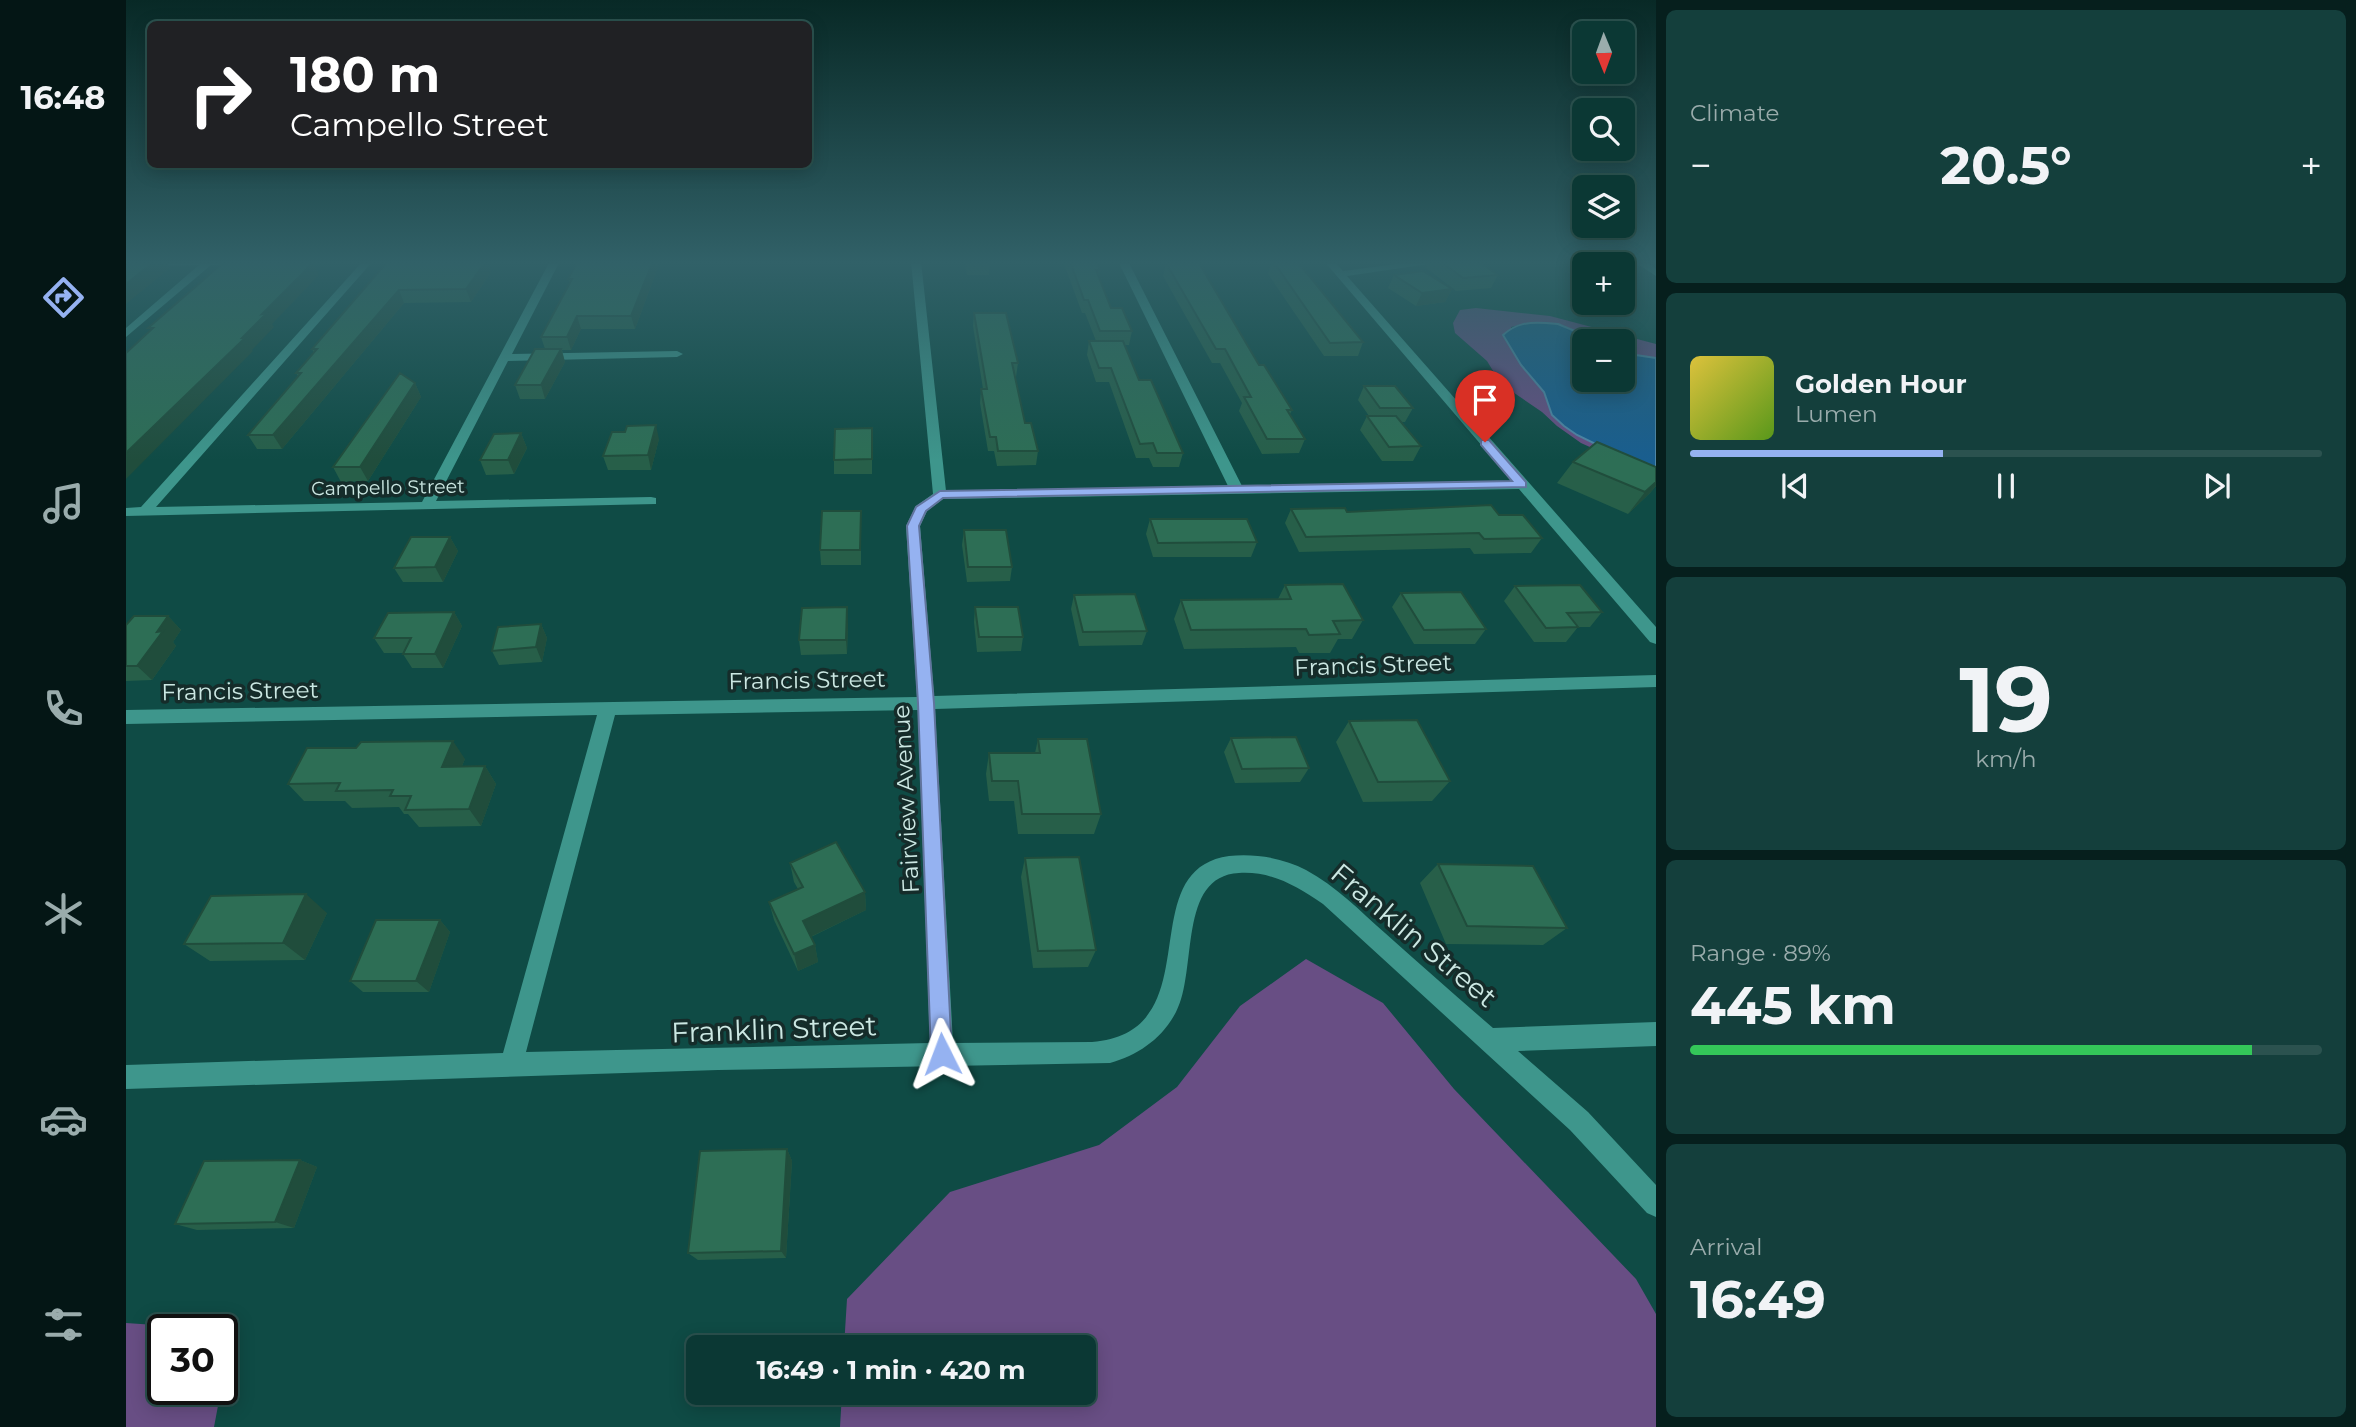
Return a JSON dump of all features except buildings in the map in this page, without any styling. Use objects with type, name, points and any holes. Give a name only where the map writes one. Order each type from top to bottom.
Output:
[{"type":"street","points":[[145,511],[309,328]]},
{"type":"street","points":[[427,505],[519,328]]},
{"type":"street","points":[[923,328],[940,495],[1521,485]]},
{"type":"street","points":[[1156,328],[1237,490]]},
{"type":"street","points":[[1386,328],[1656,638]]},
{"type":"street","points":[[502,358],[677,354]]},
{"type":"street","name":"Fairview Avenue","points":[[940,495],[921,509],[913,526],[926,703],[942,1054]]},
{"type":"street","name":"Campello Street","points":[[126,512],[651,501]]},
{"type":"street","points":[[1634,612],[1656,619]]},
{"type":"street","name":"Francis Street","points":[[126,718],[926,703],[1656,681]]},
{"type":"street","points":[[511,1066],[608,709]]},
{"type":"street","name":"Franklin Street","points":[[126,1077],[942,1054],[1086,1055],[1125,1049],[1157,1025],[1174,996],[1187,908],[1193,886],[1206,871],[1230,865],[1259,865],[1296,876],[1330,897],[1492,1040],[1656,1034]]},
{"type":"street","points":[[1492,1040],[1579,1121],[1656,1204]]},
{"type":"shaded area","points":[[1454,328],[1511,328],[1514,351],[1521,365],[1544,392],[1552,415],[1577,435],[1656,477],[1581,443],[1501,384],[1487,361],[1455,333]]},
{"type":"shaded area","points":[[1567,328],[1594,328],[1599,329]]},
{"type":"shaded area","points":[[1635,338],[1656,344],[1656,358],[1635,355]]},
{"type":"shaded area","points":[[1306,959],[1383,1003],[1454,1089],[1636,1279],[1656,1314],[1656,1427],[840,1427],[841,1405],[1096,1405],[1096,1335],[845,1335],[847,1299],[950,1192],[1099,1145],[1177,1087],[1240,1006]]},
{"type":"shaded area","points":[[126,1323],[147,1324],[147,1405],[218,1405],[214,1427],[126,1427]]},
{"type":"water","points":[[1514,328],[1572,330],[1572,392],[1635,392],[1635,355],[1656,358],[1656,468],[1620,456],[1564,426],[1552,415],[1544,392],[1521,365],[1503,335]]},
{"type":"route","points":[[942,1054],[926,703],[913,526],[921,509],[940,495],[1521,485],[1485,442]]}]
